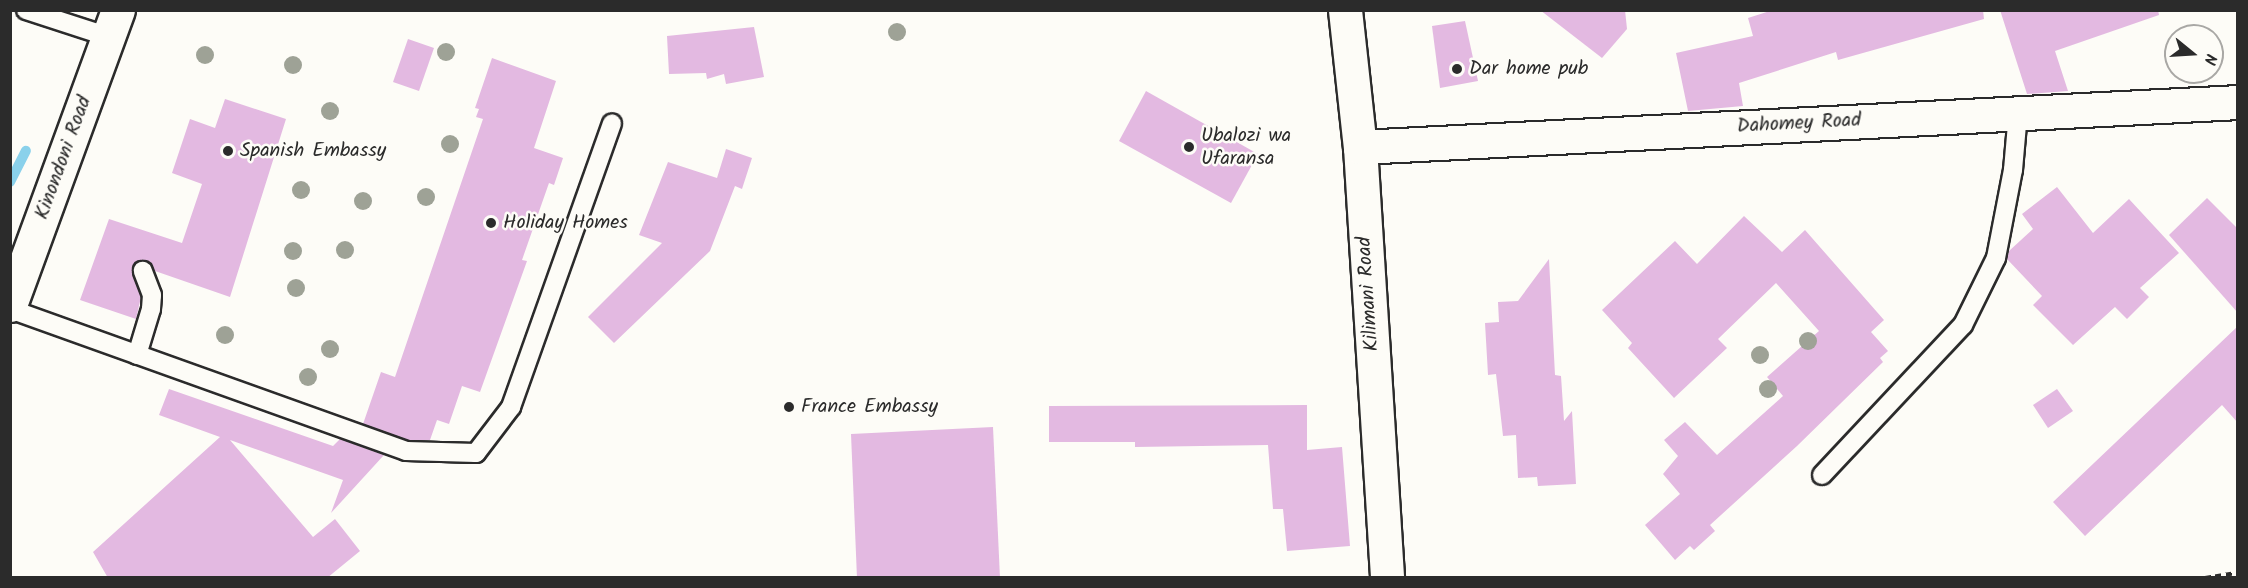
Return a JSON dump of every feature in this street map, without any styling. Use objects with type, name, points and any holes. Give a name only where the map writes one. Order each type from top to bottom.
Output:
[{"type":"street","name":"Kilimani Road","points":[[1345,10],[1360,147],[1388,578]]},
{"type":"street","name":"Kinondoni Road","points":[[10,307],[113,24]]},
{"type":"street","name":"Dahomey Road","points":[[1360,147],[2238,102]]},
{"type":"lane","points":[[26,10],[113,24]]},
{"type":"lane","points":[[1822,475],[1963,325],[1996,258],[2013,170],[2018,113]]},
{"type":"lane","points":[[10,307],[406,451],[476,453],[511,407],[612,123]]},
{"type":"lane","points":[[137,355],[151,309],[152,295],[143,271]]},
{"type":"path","points":[[2205,578],[2238,573]]},
{"type":"building","points":[[1540,10],[1625,10],[1627,29],[1602,58]]},
{"type":"building","points":[[1773,10],[1983,10],[1984,19],[1838,60],[1836,52],[1739,83],[1743,106],[1688,111],[1676,53],[1753,36],[1748,18]]},
{"type":"building","points":[[2000,10],[2158,10],[2159,15],[2055,51],[2068,91],[2027,94]]},
{"type":"building","points":[[1465,21],[1478,81],[1440,88],[1432,26]]},
{"type":"building","points":[[754,27],[764,77],[726,84],[724,74],[707,79],[706,73],[669,74],[667,36]]},
{"type":"building","points":[[408,39],[434,48],[419,91],[393,82]]},
{"type":"building","name":"Holiday Homes","points":[[492,58],[556,81],[534,148],[563,158],[554,185],[549,183],[522,260],[527,261],[480,392],[462,386],[449,424],[437,420],[430,440],[408,440],[363,424],[381,372],[395,377],[483,119],[476,117],[479,109],[475,108]]},
{"type":"building","name":"Ubalozi wa Ufaransa","points":[[1146,91],[1258,154],[1231,203],[1119,141]]},
{"type":"building","points":[[225,99],[286,119],[230,297],[155,271],[144,260],[135,263],[132,270],[141,297],[136,319],[80,300],[109,219],[182,243],[202,184],[172,173],[190,119],[215,128]]},
{"type":"building","points":[[726,149],[752,158],[742,189],[735,186],[710,251],[614,343],[588,317],[662,243],[639,235],[668,162],[717,178]]},
{"type":"building","points":[[2057,187],[2093,233],[2129,199],[2179,253],[2140,288],[2149,297],[2127,319],[2115,307],[2073,345],[2033,305],[2042,296],[2007,259],[2009,251],[2033,229],[2022,214]]},
{"type":"building","points":[[2207,198],[2238,229],[2238,313],[2169,235]]},
{"type":"building","points":[[1744,216],[1782,252],[1805,230],[1884,320],[1871,332],[1888,351],[1880,358],[1883,362],[1797,446],[1710,525],[1715,531],[1694,550],[1690,546],[1675,560],[1645,525],[1680,494],[1663,474],[1678,456],[1664,440],[1685,422],[1717,455],[1783,396],[1767,377],[1819,331],[1776,283],[1718,339],[1727,348],[1674,398],[1628,348],[1632,343],[1602,310],[1675,241],[1697,264]]},
{"type":"building","points":[[1549,259],[1555,375],[1561,376],[1564,421],[1572,411],[1576,484],[1538,486],[1537,477],[1518,478],[1516,435],[1503,436],[1496,374],[1488,375],[1485,323],[1499,322],[1498,302],[1518,301]]},
{"type":"building","points":[[2238,326],[2238,423],[2222,405],[2085,536],[2053,502]]},
{"type":"building","points":[[169,389],[333,446],[340,439],[384,455],[331,513],[343,480],[230,440],[313,537],[335,519],[360,551],[327,578],[108,578],[93,552],[220,437],[159,415]]},
{"type":"building","points":[[2057,389],[2073,411],[2048,428],[2033,405]]},
{"type":"building","points":[[1307,405],[1307,450],[1342,447],[1350,546],[1287,551],[1283,509],[1273,509],[1268,445],[1135,447],[1135,442],[1049,442],[1049,406]]},
{"type":"building","points":[[993,427],[1000,578],[857,578],[851,434]]},
{"type":"waterway","points":[[10,182],[26,151]]},
{"type":"place","name":"Dar home pub","points":[[1457,69]]},
{"type":"place","name":"Ubalozi wa Ufaransa","points":[[1189,147]]},
{"type":"place","name":"Spanish Embassy","points":[[228,151]]},
{"type":"place","name":"Holiday Homes","points":[[491,223]]},
{"type":"place","name":"France Embassy","points":[[789,407]]}]
